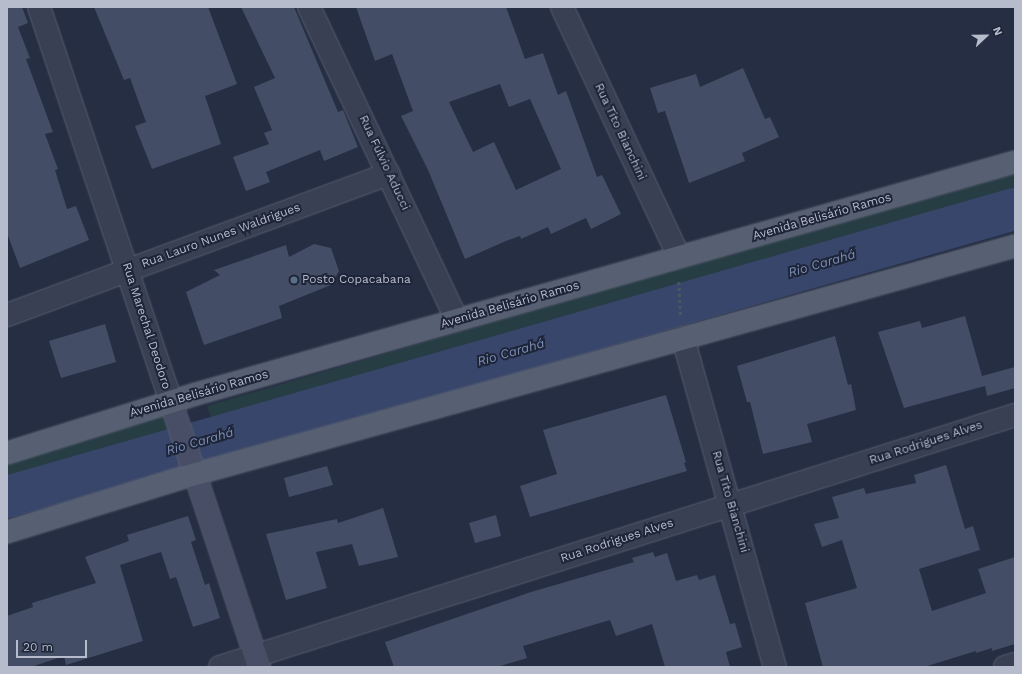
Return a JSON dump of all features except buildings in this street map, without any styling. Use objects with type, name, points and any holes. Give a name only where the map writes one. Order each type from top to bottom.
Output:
[{"type":"main road","name":"Avenida Belisário Ramos","points":[[7,453],[174,409],[458,320],[678,267],[1015,162]]},
{"type":"main road","points":[[7,532],[193,467],[683,338],[1015,246]]},
{"type":"main road","name":"Rua Marechal Deodoro","points":[[174,409],[258,661]]},
{"type":"street","name":"Rua Marechal Deodoro","points":[[40,7],[174,409]]},
{"type":"street","name":"Rua Fúlvio Aducci","points":[[309,7],[458,320]]},
{"type":"street","name":"Rua Tito Bianchini","points":[[562,7],[678,267]]},
{"type":"street","name":"Rua Lauro Nunes Waldrigues","points":[[7,315],[389,174]]},
{"type":"street","name":"Rua Tito Bianchini","points":[[683,338],[775,667]]},
{"type":"street","name":"Rua Rodrigues Alves","points":[[220,667],[258,661],[730,505],[1015,415]]},
{"type":"street","points":[[1005,667],[1015,664]]},
{"type":"path","points":[[678,267],[682,316]]},
{"type":"shaded area","points":[[1015,174],[1015,228],[221,449],[207,406],[683,266]]},
{"type":"shaded area","points":[[173,412],[188,455],[7,511],[7,463]]},
{"type":"waterway","name":"Rio Carahá","points":[[7,497],[1015,209]]},
{"type":"place","name":"Posto Copacabana","points":[[294,280]]}]
